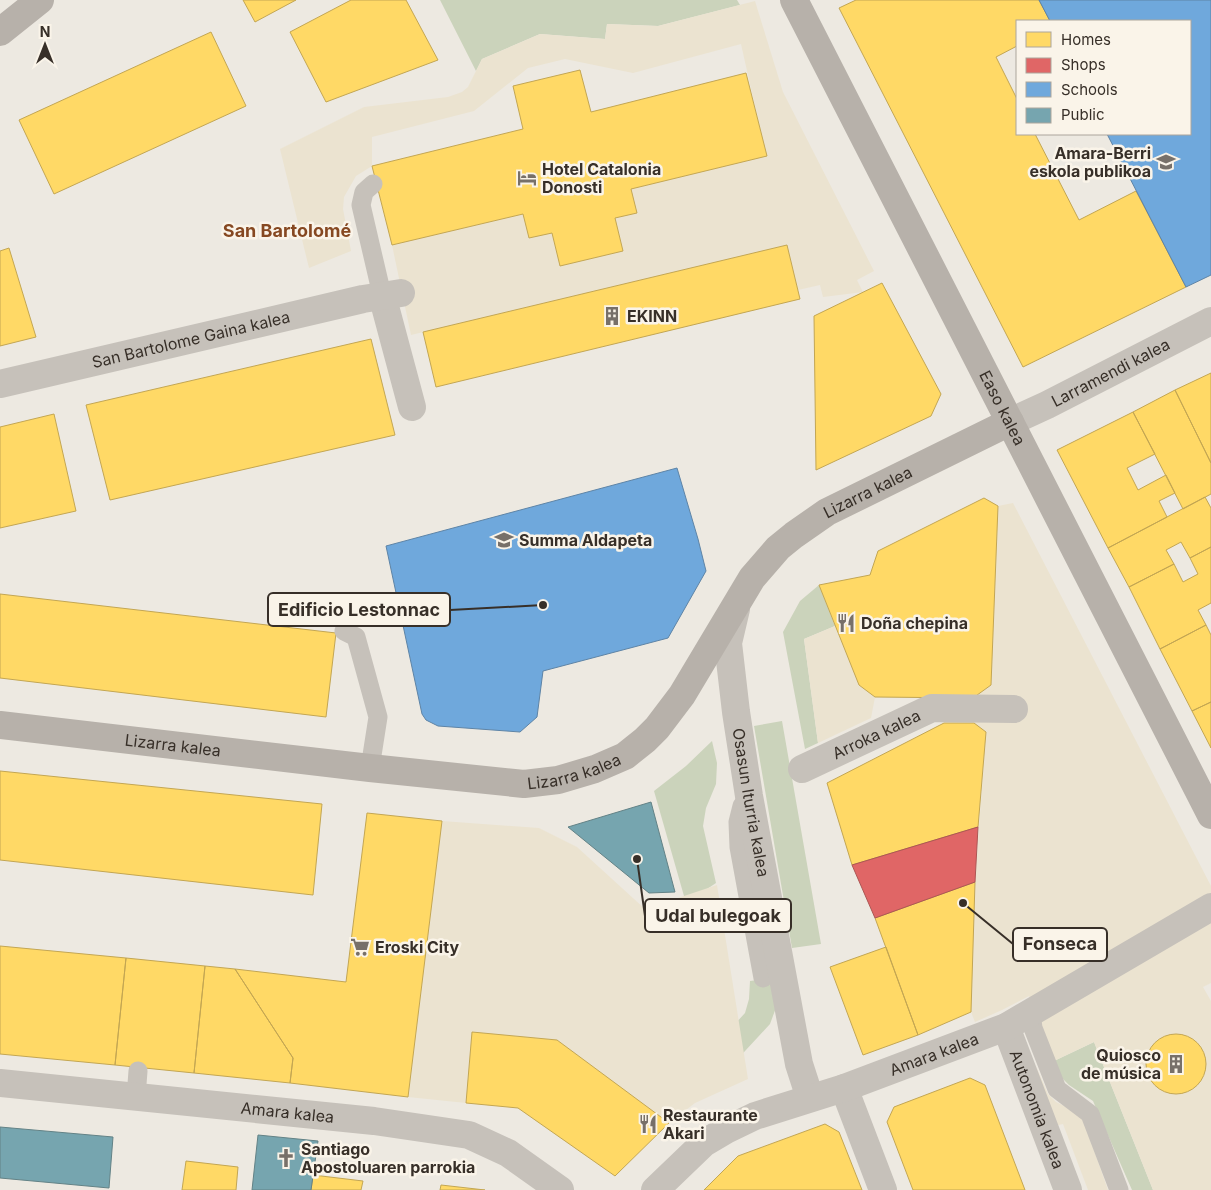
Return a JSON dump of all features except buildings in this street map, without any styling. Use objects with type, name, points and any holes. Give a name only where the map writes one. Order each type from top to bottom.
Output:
[{"type":"street","points":[[0,32],[40,0]]},
{"type":"street","name":"Easo kalea","points":[[794,0],[1211,815]]},
{"type":"street","points":[[391,294],[412,408]]},
{"type":"street","name":"San Bartolome Gaina kalea","points":[[0,384],[391,294]]},
{"type":"street","name":"Larramendi kalea","points":[[1010,422],[1211,321]]},
{"type":"street","name":"Lizarra kalea","points":[[0,725],[524,784],[558,780],[595,769],[624,756],[657,728],[682,695],[752,578],[778,548],[810,523],[862,495],[1010,422]]},
{"type":"street","name":"Osasun Iturria kalea","points":[[742,595],[733,618],[728,643],[736,712],[749,796],[799,1064],[810,1098]]},
{"type":"street","name":"Arroka kalea","points":[[802,769],[932,708],[1014,709]]},
{"type":"street","name":"Amara kalea","points":[[655,1190],[704,1143],[726,1130],[755,1116],[844,1088],[1006,1027],[1211,907]]},
{"type":"street","name":"Autonomia kalea","points":[[1006,1027],[1068,1190]]},
{"type":"street","name":"Amara kalea","points":[[0,1083],[137,1084],[469,1134],[508,1153],[560,1190]]},
{"type":"street","points":[[844,1088],[883,1190]]},
{"type":"lane","points":[[373,184],[364,192],[361,205],[391,294]]},
{"type":"lane","points":[[344,632],[356,637],[378,717],[370,768]]},
{"type":"lane","points":[[749,796],[742,806],[738,822],[739,847],[763,978]]},
{"type":"lane","points":[[1031,1013],[1033,1028],[1057,1089],[1090,1114],[1119,1190]]},
{"type":"green space","points":[[440,0],[737,0],[740,5],[658,26],[607,24],[605,39],[540,34],[482,59],[476,71]]},
{"type":"green space","points":[[819,585],[835,626],[804,639],[818,743],[805,749],[783,632],[800,601]]},
{"type":"green space","points":[[782,721],[821,944],[792,948],[754,726]]},
{"type":"green space","points":[[712,741],[717,763],[716,784],[706,808],[703,826],[716,883],[686,903],[654,791],[686,766]]},
{"type":"green space","points":[[774,978],[777,1005],[770,1024],[733,1064],[712,1049],[745,1013],[749,999],[750,981]]},
{"type":"green space","points":[[1094,1042],[1153,1190],[1132,1190],[1093,1101],[1069,1085],[1060,1076],[1054,1061]]},
{"type":"shaded area","points":[[755,1],[783,92],[874,271],[857,280],[863,292],[823,297],[820,285],[798,290],[787,245],[411,335],[392,245],[523,214],[529,238],[552,233],[560,266],[623,251],[615,218],[636,213],[631,189],[766,156],[741,44],[633,73],[565,59],[528,68],[474,111],[372,137],[372,166],[356,176],[344,197],[343,209],[351,251],[309,268],[280,149],[364,107],[448,97],[462,92],[468,87],[482,59],[540,34],[605,39],[607,24],[658,26]]},
{"type":"shaded area","points":[[1013,503],[1211,886],[1211,983],[1203,987],[1211,1001],[1211,1190],[1153,1190],[1094,1042],[1054,1061],[1029,996],[975,1022],[971,1012],[975,882],[986,732],[974,723],[973,698],[991,685],[998,506]],"holes":[[[1168,1035],[1188,1036],[1197,1042],[1203,1051],[1205,1067],[1203,1077],[1188,1092],[1177,1094],[1163,1091],[1154,1085],[1148,1077],[1146,1057],[1158,1039]]]},
{"type":"shaded area","points":[[835,626],[859,685],[875,697],[871,718],[818,743],[804,639]]},
{"type":"shaded area","points":[[442,821],[539,828],[577,847],[645,909],[717,885],[748,1079],[695,1103],[669,1123],[557,1040],[472,1032],[466,1103],[408,1097]]},
{"type":"shaded area","points":[[1035,1064],[1048,1094],[1056,1102],[1073,1110],[1083,1119],[1108,1190],[1088,1190],[1063,1124],[1054,1126]]},
{"type":"place","name":"Amara-Berri eskola publikoa","points":[[1166,162]]},
{"type":"place","name":"Hotel Catalonia Donosti","points":[[527,178]]},
{"type":"place","name":"EKINN","points":[[612,316]]},
{"type":"place","name":"Summa Aldapeta","points":[[504,540]]},
{"type":"place","name":"Edificio Lestonnac","points":[[543,605]]},
{"type":"place","name":"Doña chepina","points":[[846,623]]},
{"type":"place","name":"Udal bulegoak","points":[[637,859]]},
{"type":"place","name":"Fonseca","points":[[963,903]]},
{"type":"place","name":"Eroski City","points":[[360,947]]},
{"type":"place","name":"Quiosco de música","points":[[1176,1064]]},
{"type":"place","name":"Restaurante Akari","points":[[648,1124]]},
{"type":"place","name":"Santiago Apostoluaren parrokia","points":[[286,1158]]},
{"type":"district","name":"San Bartolomé","points":[[287,231]]}]
